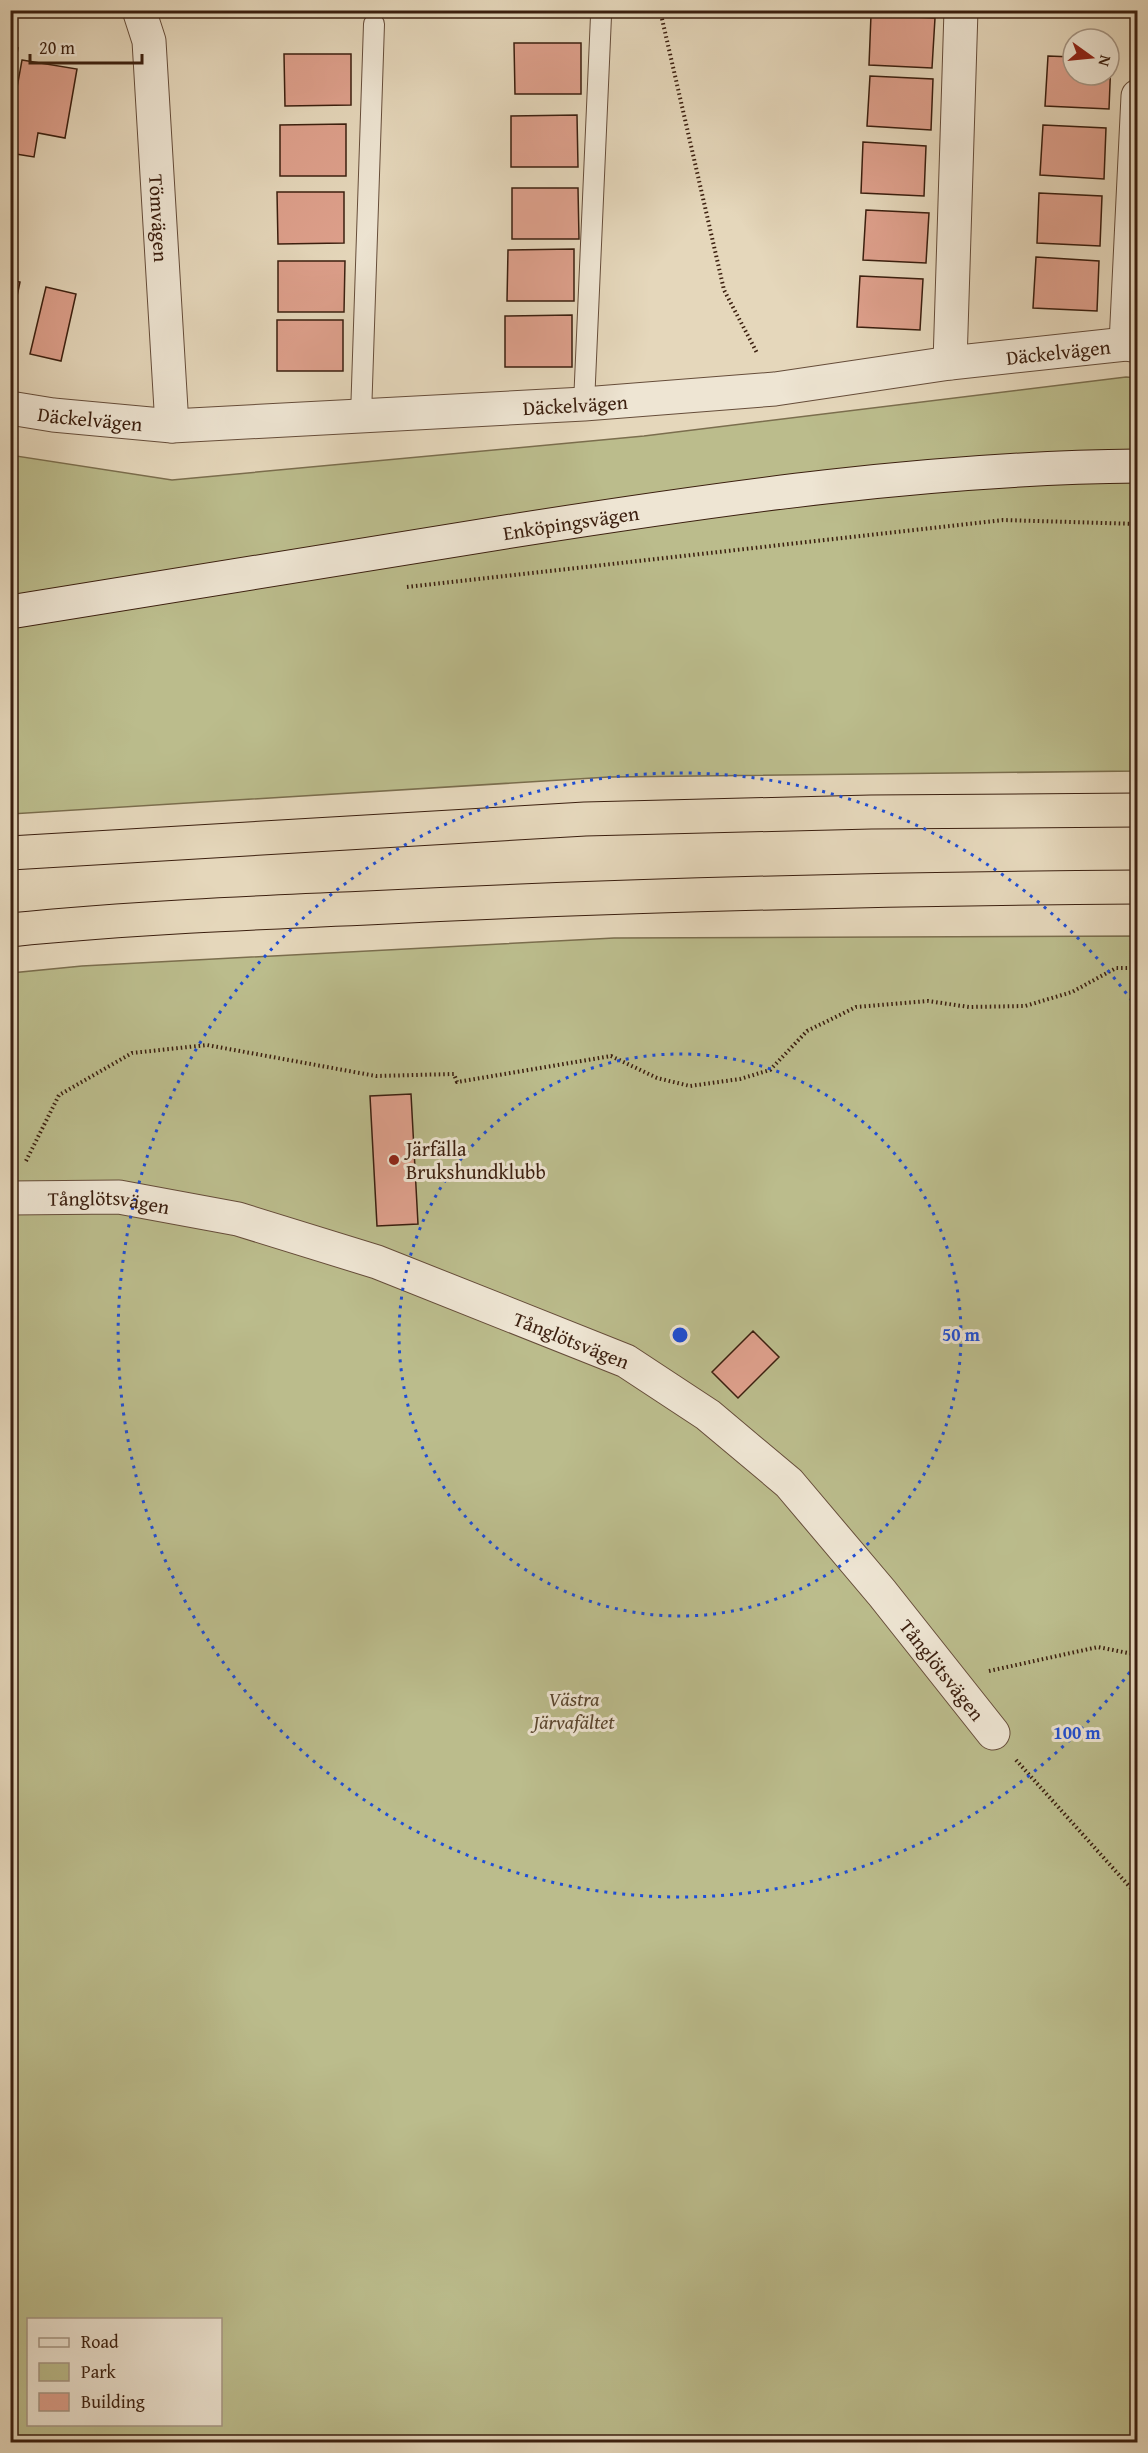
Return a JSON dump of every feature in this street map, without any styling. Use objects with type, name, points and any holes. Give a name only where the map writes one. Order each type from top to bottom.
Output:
[{"type":"highway","points":[[10,853],[585,819],[871,812],[1137,810]]},
{"type":"highway","points":[[10,930],[297,911],[589,897],[876,889],[1137,887]]},
{"type":"street","name":"Tömvägen","points":[[139,10],[148,41],[172,426]]},
{"type":"street","points":[[950,363],[961,10]]},
{"type":"street","points":[[1132,345],[1137,96]]},
{"type":"street","name":"Däckelvägen","points":[[10,408],[53,415],[172,426],[584,404],[775,389],[950,363],[1132,345]]},
{"type":"street","name":"Enköpingsvägen","points":[[10,612],[259,570],[642,511],[918,476],[1052,467],[1137,466]]},
{"type":"street","name":"Tånglötsvägen","points":[[16,1184],[119,1197],[238,1219],[377,1262],[626,1361],[708,1415],[789,1483],[882,1593],[993,1733]]},
{"type":"lane","points":[[584,404],[601,16]]},
{"type":"lane","points":[[361,416],[374,24]]},
{"type":"path","points":[[660,10],[724,290],[775,389]]},
{"type":"path","points":[[399,588],[1003,520],[1137,524]]},
{"type":"path","points":[[16,1184],[59,1095],[132,1053],[207,1045],[375,1076],[454,1074],[457,1082],[611,1056],[657,1078],[690,1086],[740,1079],[770,1070],[807,1031],[856,1007],[928,1001],[969,1007],[1025,1006],[1072,992],[1116,968],[1137,968]]},
{"type":"path","points":[[950,1681],[1098,1647],[1137,1655]]},
{"type":"path","points":[[993,1733],[1137,1896]]},
{"type":"green space","points":[[1126,377],[1137,378],[1137,771],[609,777],[11,814],[10,455],[172,480],[644,436]]},
{"type":"green space","name":"Västra Järvafältet","points":[[1137,936],[1137,2442],[11,2442],[11,973],[82,966],[614,938]]},
{"type":"building","points":[[871,15],[935,18],[932,68],[869,65]]},
{"type":"building","points":[[514,43],[581,43],[581,94],[515,94]]},
{"type":"building","points":[[10,47],[18,48],[10,95]]},
{"type":"building","points":[[284,54],[351,54],[351,105],[285,106]]},
{"type":"building","points":[[1048,56],[1061,57],[1061,87],[1110,87],[1109,109],[1045,106]]},
{"type":"building","points":[[22,60],[77,69],[65,138],[38,133],[34,157],[10,153],[10,126]]},
{"type":"building","points":[[870,76],[933,79],[931,130],[867,126]]},
{"type":"building","points":[[577,115],[578,167],[511,167],[511,116]]},
{"type":"building","points":[[346,124],[346,176],[280,176],[280,125]]},
{"type":"building","points":[[1043,125],[1106,128],[1104,179],[1040,175]]},
{"type":"building","points":[[863,142],[926,146],[924,196],[861,193]]},
{"type":"building","points":[[512,188],[578,188],[579,239],[512,239]]},
{"type":"building","points":[[277,192],[344,192],[344,243],[278,244]]},
{"type":"building","points":[[1039,193],[1102,196],[1100,246],[1037,243]]},
{"type":"building","points":[[866,210],[929,213],[926,263],[863,260]]},
{"type":"building","points":[[574,249],[574,301],[507,301],[508,250]]},
{"type":"building","points":[[1036,257],[1099,261],[1097,311],[1033,308]]},
{"type":"building","points":[[278,261],[345,261],[344,312],[278,312]]},
{"type":"building","points":[[860,276],[923,279],[920,330],[857,327]]},
{"type":"building","points":[[10,280],[20,282],[10,329]]},
{"type":"building","points":[[46,287],[76,294],[61,361],[30,354]]},
{"type":"building","points":[[572,315],[572,367],[505,367],[505,316]]},
{"type":"building","points":[[277,320],[343,320],[343,371],[277,371]]},
{"type":"building","name":"Järfälla Brukshundklubb","points":[[411,1094],[418,1224],[377,1226],[370,1096]]},
{"type":"building","points":[[753,1331],[779,1357],[738,1398],[712,1372]]},
{"type":"place","name":"Järfälla Brukshundklubb","points":[[394,1160]]}]
